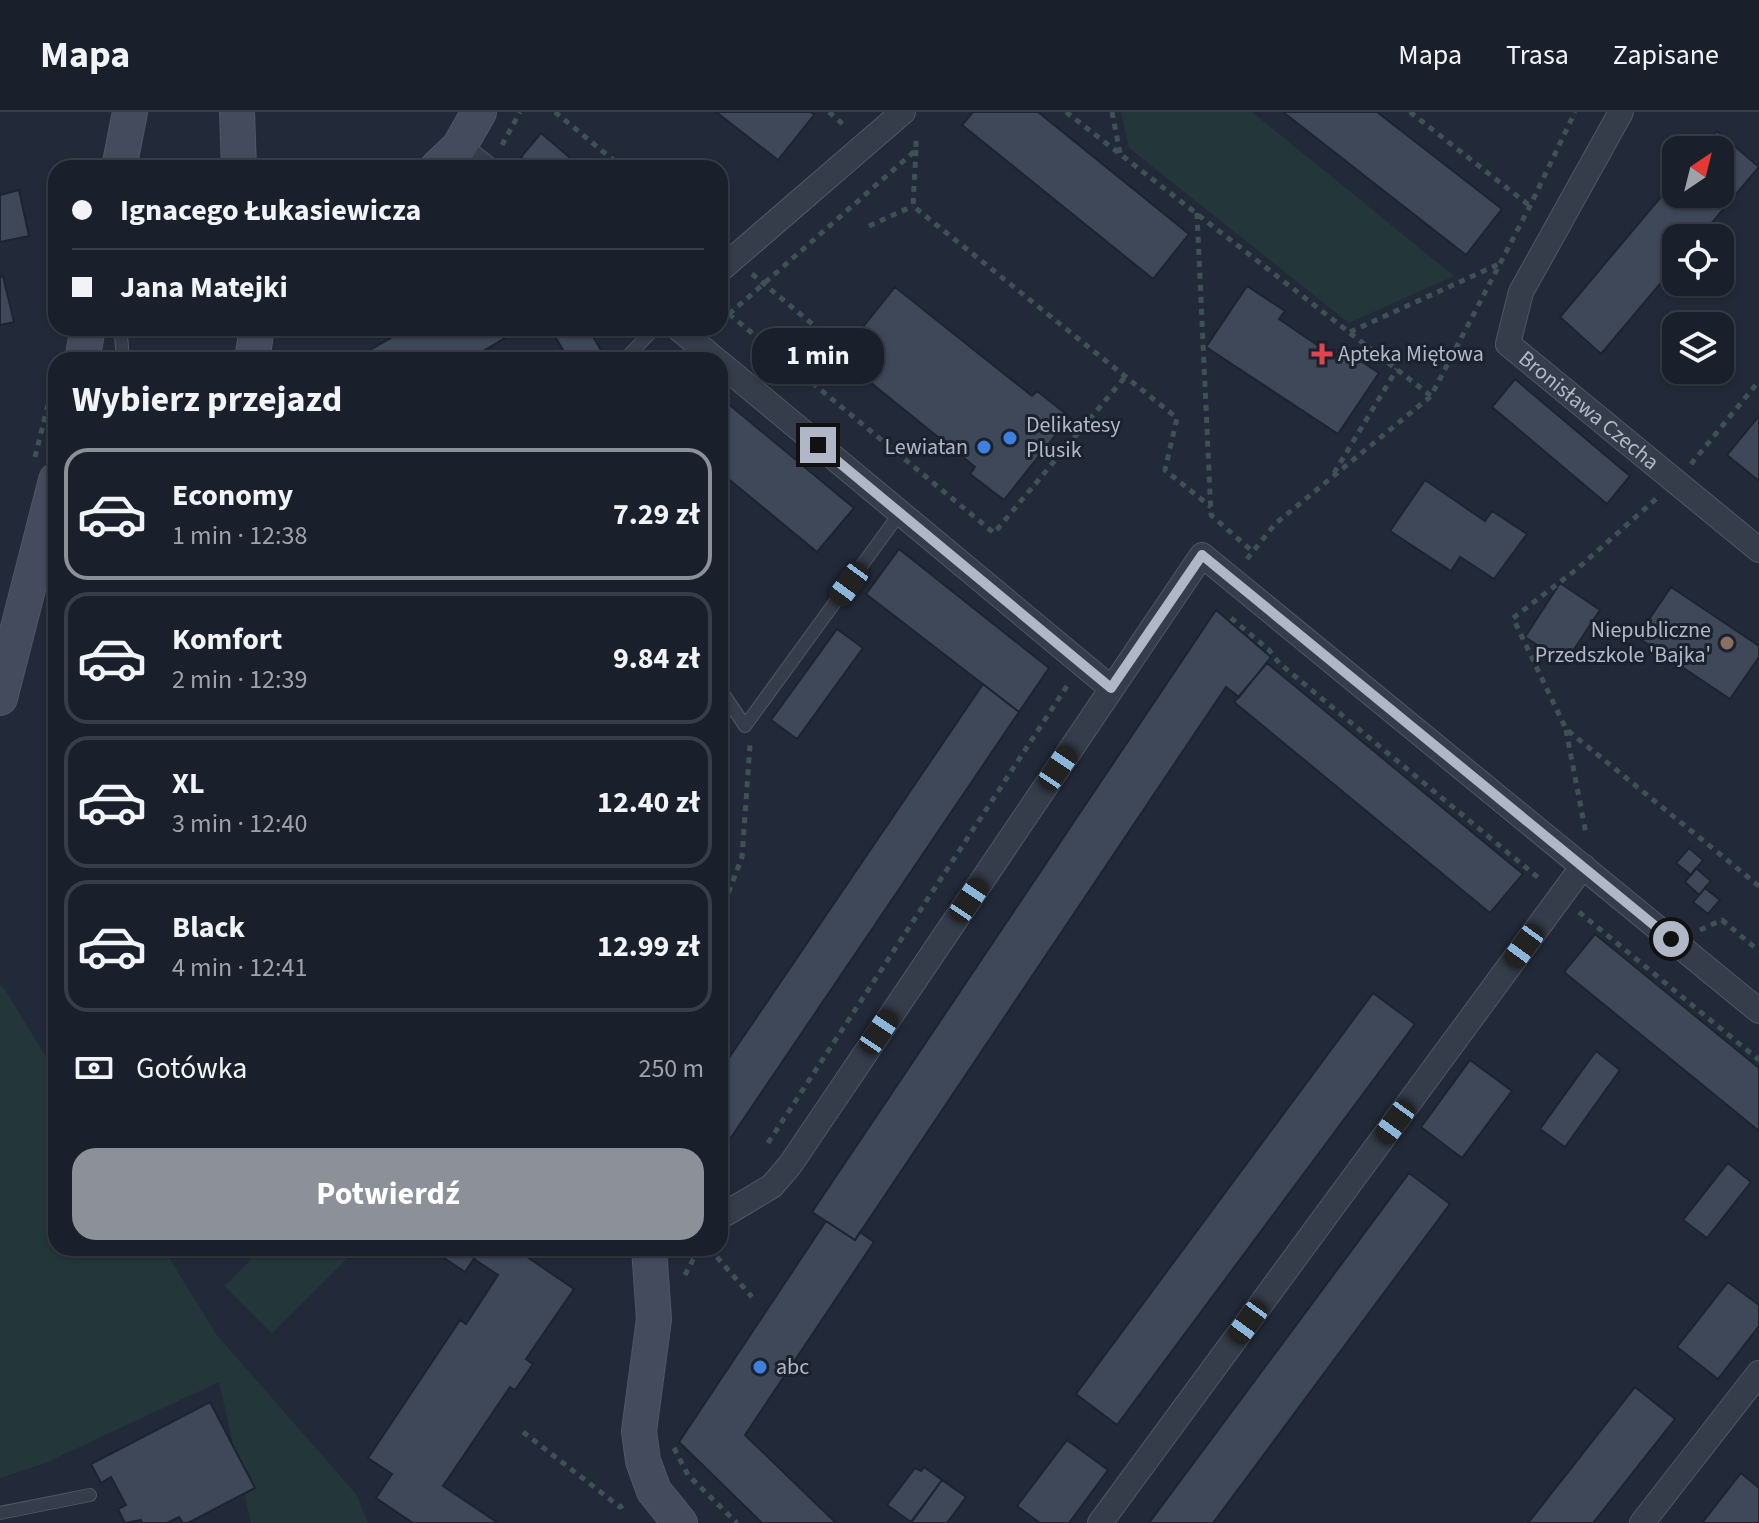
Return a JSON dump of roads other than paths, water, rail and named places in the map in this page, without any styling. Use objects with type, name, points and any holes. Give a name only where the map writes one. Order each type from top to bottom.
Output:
[{"type":"street","points":[[121,160],[130,112]]},
{"type":"street","points":[[237,112],[239,160]]},
{"type":"street","points":[[448,158],[479,112]]},
{"type":"street","name":"Bronisława Czecha","points":[[1619,113],[1521,292],[1508,344],[1759,550]]},
{"type":"street","points":[[728,262],[909,118]]},
{"type":"street","points":[[687,336],[706,352]]},
{"type":"street","points":[[728,370],[1111,688]]},
{"type":"street","points":[[0,698],[48,511]]},
{"type":"street","points":[[728,1212],[772,1186],[790,1165],[1202,555],[1585,855],[1759,1011]]},
{"type":"street","points":[[1100,1523],[1561,896],[1585,855]]},
{"type":"street","points":[[650,1256],[654,1319],[639,1431],[643,1461],[654,1491],[680,1523]]},
{"type":"street","points":[[1642,1523],[1759,1373]]},
{"type":"lane","points":[[632,352],[647,336]]},
{"type":"lane","points":[[728,701],[745,726],[900,513]]},
{"type":"lane","points":[[0,1513],[90,1495]]},
{"type":"place","name":"Apteka Miętowa","points":[[1322,354]]},
{"type":"place","name":"Delikatesy Plusik","points":[[1010,438]]},
{"type":"place","name":"Lewiatan","points":[[984,447]]},
{"type":"place","name":"Niepubliczne Przedszkole 'Bajka'","points":[[1727,643]]},
{"type":"place","name":"abc","points":[[760,1367]]}]
